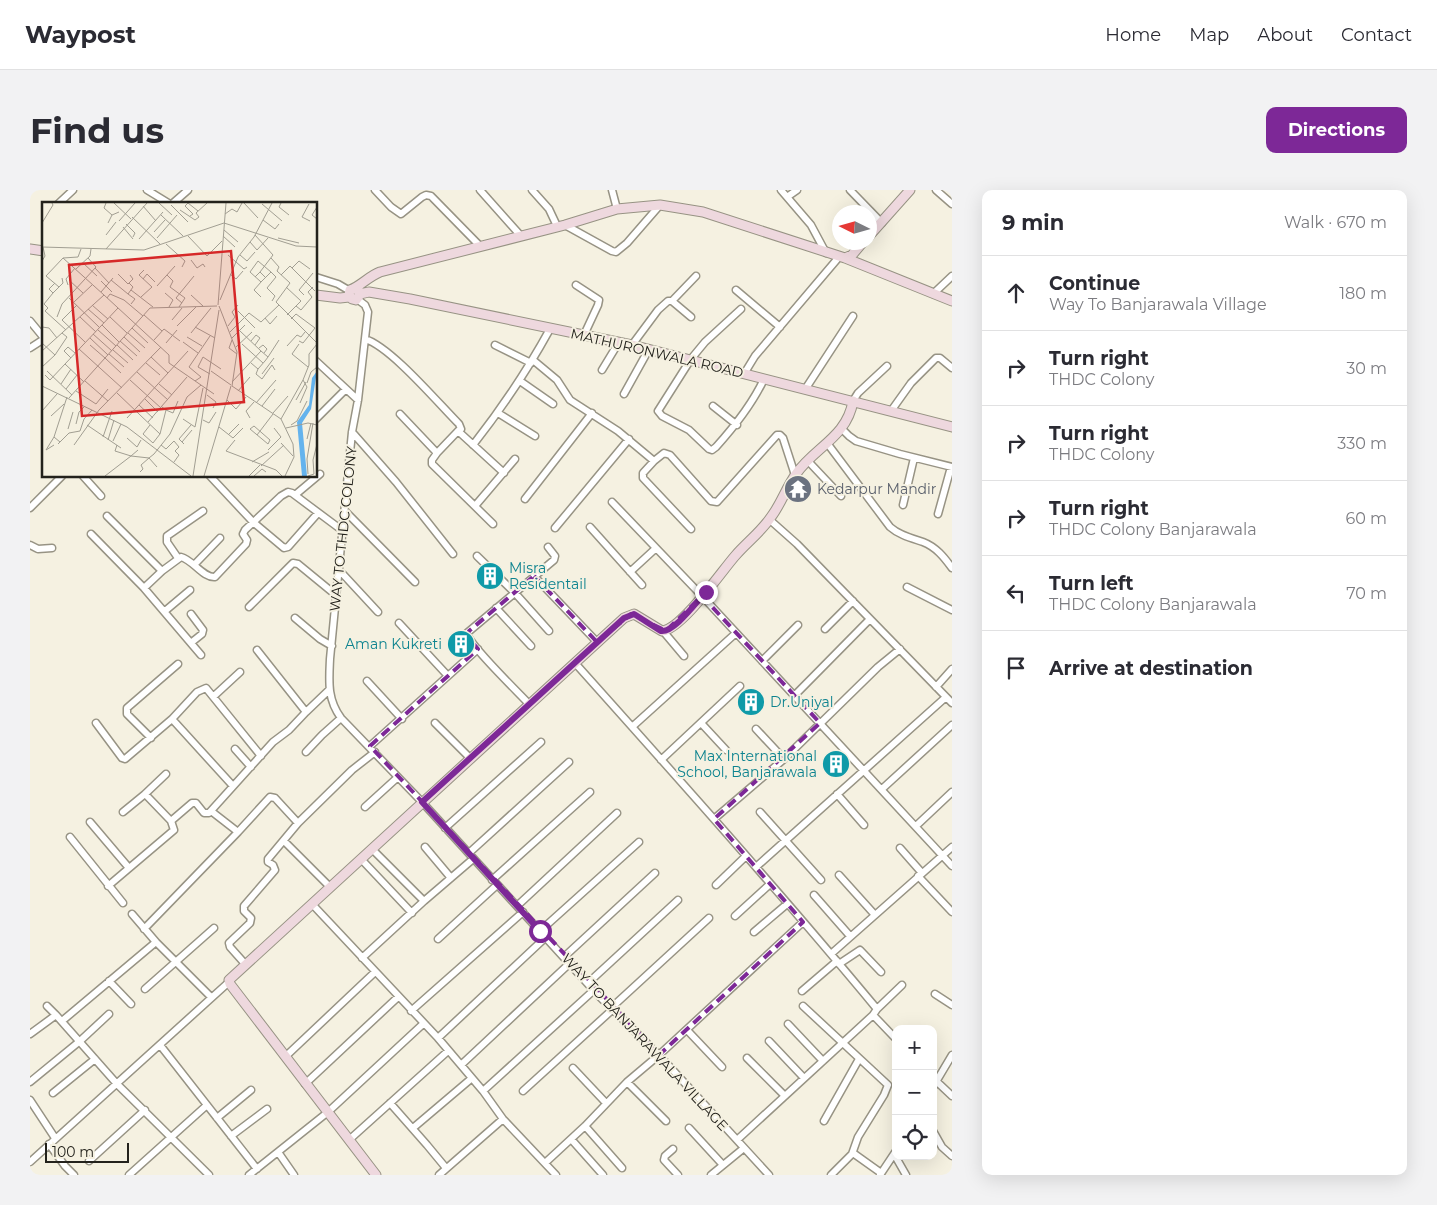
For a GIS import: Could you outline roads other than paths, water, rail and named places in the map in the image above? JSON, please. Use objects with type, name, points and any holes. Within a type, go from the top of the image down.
[{"type":"street","points":[[60,202],[72,190]]},
{"type":"street","points":[[146,190],[167,202]]},
{"type":"street","points":[[173,202],[188,190]]},
{"type":"street","points":[[375,190],[391,207],[402,214],[422,197],[426,195],[431,196],[480,246]]},
{"type":"street","points":[[480,190],[522,236]]},
{"type":"street","points":[[532,190],[561,226],[616,252],[627,243],[660,205]]},
{"type":"street","points":[[612,190],[617,209]]},
{"type":"street","points":[[781,190],[811,225],[826,253]]},
{"type":"street","points":[[787,197],[797,190]]},
{"type":"street","points":[[850,190],[882,223]]},
{"type":"street","points":[[877,228],[910,190]]},
{"type":"street","points":[[936,190],[952,204]]},
{"type":"street","points":[[318,278],[338,284],[354,294],[370,276],[380,272],[561,226],[617,209],[660,205],[702,212],[842,257],[952,301]]},
{"type":"street","points":[[744,374],[755,356],[842,257],[852,255],[856,250]]},
{"type":"street","points":[[632,345],[658,310],[666,302],[672,301],[696,276]]},
{"type":"street","points":[[932,294],[952,276]]},
{"type":"street","points":[[576,285],[599,300],[584,335]]},
{"type":"street","points":[[736,290],[780,327]]},
{"type":"street","name":"MATHURONWALA ROAD","points":[[318,295],[340,298],[369,292],[619,342],[806,388],[952,427]]},
{"type":"street","name":"WAY TO THDC COLONY","points":[[354,294],[365,305],[368,312],[358,400],[352,432],[329,690],[334,707],[341,718],[398,777]]},
{"type":"street","points":[[672,301],[691,317]]},
{"type":"street","points":[[741,309],[705,342],[690,359],[658,409],[658,412],[689,430],[710,449],[716,447],[736,425],[756,397],[764,379]]},
{"type":"street","points":[[806,388],[853,316]]},
{"type":"street","points":[[30,321],[42,336]]},
{"type":"street","points":[[473,445],[520,381],[550,329]]},
{"type":"street","points":[[30,348],[42,339]]},
{"type":"street","points":[[365,340],[375,343],[399,363],[459,424],[461,428],[437,453],[432,460],[432,464],[493,524]]},
{"type":"street","points":[[602,370],[619,342]]},
{"type":"street","points":[[495,345],[532,362],[557,380],[570,400],[592,413],[654,461]]},
{"type":"street","points":[[624,394],[649,349]]},
{"type":"street","points":[[891,411],[911,383],[936,358],[940,358],[952,368]]},
{"type":"street","points":[[318,363],[358,400]]},
{"type":"street","points":[[663,631],[676,625],[735,556],[770,520],[795,475],[842,428],[849,418],[858,393],[887,366]]},
{"type":"street","points":[[520,381],[553,404]]},
{"type":"street","points":[[318,415],[346,389]]},
{"type":"street","points":[[713,406],[736,425]]},
{"type":"street","points":[[498,413],[535,436]]},
{"type":"street","points":[[525,499],[592,413]]},
{"type":"street","points":[[400,414],[437,453]]},
{"type":"street","points":[[842,428],[848,436],[856,441],[952,467],[938,514]]},
{"type":"street","points":[[458,431],[504,473]]},
{"type":"street","points":[[352,432],[396,482],[453,554]]},
{"type":"street","points":[[691,529],[643,478],[643,473],[654,461],[664,454],[668,454],[707,499],[716,502],[778,434],[783,438],[795,475]]},
{"type":"street","points":[[555,528],[629,440]]},
{"type":"street","points":[[827,443],[890,527],[899,533],[932,547],[940,553],[952,568]]},
{"type":"street","points":[[902,505],[914,458]]},
{"type":"street","points":[[475,506],[515,459]]},
{"type":"street","points":[[808,461],[841,496]]},
{"type":"street","points":[[30,508],[60,478]]},
{"type":"street","points":[[85,478],[101,496]]},
{"type":"street","points":[[212,478],[253,522],[285,548],[318,513]]},
{"type":"street","points":[[295,495],[315,478]]},
{"type":"street","points":[[144,588],[178,558],[183,558],[194,564],[210,577],[215,577],[246,544],[247,540],[243,533],[285,493],[290,492],[295,495],[343,531]]},
{"type":"street","points":[[612,502],[795,695],[952,866]]},
{"type":"street","points":[[178,558],[167,542],[167,536],[203,510]]},
{"type":"street","points":[[345,511],[415,582]]},
{"type":"street","points":[[107,516],[162,571]]},
{"type":"street","points":[[770,520],[797,544],[952,703]]},
{"type":"street","points":[[590,528],[642,585]]},
{"type":"street","points":[[91,534],[144,588],[192,642],[201,655]]},
{"type":"street","points":[[194,564],[220,538]]},
{"type":"street","points":[[30,545],[38,549],[52,548]]},
{"type":"street","points":[[529,704],[478,649],[468,637],[468,633],[555,558],[548,547]]},
{"type":"street","points":[[630,572],[655,549]]},
{"type":"street","points":[[477,556],[549,631]]},
{"type":"street","points":[[249,607],[293,563],[298,564],[337,596]]},
{"type":"street","points":[[340,571],[378,612]]},
{"type":"street","points":[[534,576],[597,642]]},
{"type":"street","points":[[907,588],[952,610]]},
{"type":"street","points":[[165,612],[190,590]]},
{"type":"street","points":[[825,629],[852,601]]},
{"type":"street","points":[[496,608],[531,646]]},
{"type":"street","points":[[191,614],[203,630],[202,634],[192,642]]},
{"type":"street","points":[[30,1162],[229,982],[246,964],[624,618],[634,614],[648,621],[657,629],[663,631],[684,656]]},
{"type":"street","points":[[295,618],[320,639],[332,646]]},
{"type":"street","points":[[795,695],[870,619]]},
{"type":"street","points":[[399,623],[448,676]]},
{"type":"street","points":[[762,661],[798,625]]},
{"type":"street","points":[[632,727],[736,633]]},
{"type":"street","points":[[246,964],[230,947],[229,943],[250,923],[251,919],[244,911],[244,906],[274,870],[273,864],[268,862],[268,859],[298,823],[402,719],[478,649]]},
{"type":"street","points":[[257,650],[306,712]]},
{"type":"street","points":[[714,819],[784,759],[878,667],[900,650]]},
{"type":"street","points":[[575,663],[831,954],[892,1034]]},
{"type":"street","points":[[151,738],[127,714],[127,708],[178,664]]},
{"type":"street","points":[[936,687],[952,669]]},
{"type":"street","points":[[214,696],[240,672]]},
{"type":"street","points":[[367,681],[402,719]]},
{"type":"street","points":[[661,760],[740,686]]},
{"type":"street","points":[[96,723],[123,759],[128,758],[172,719],[201,689],[206,688],[261,756]]},
{"type":"street","points":[[171,822],[192,803],[196,803],[206,814],[211,812],[276,740],[293,727],[329,690]]},
{"type":"street","points":[[756,867],[946,697]]},
{"type":"street","points":[[306,752],[341,718]]},
{"type":"street","points":[[172,719],[233,786]]},
{"type":"street","points":[[435,723],[471,759]]},
{"type":"street","points":[[701,723],[726,750]]},
{"type":"street","points":[[882,789],[952,725]]},
{"type":"street","points":[[756,730],[784,759]]},
{"type":"street","points":[[445,828],[541,742]]},
{"type":"street","points":[[235,749],[251,767]]},
{"type":"street","points":[[362,958],[451,878],[471,856],[569,762]]},
{"type":"street","points":[[123,812],[166,774]]},
{"type":"street","points":[[365,807],[398,777]]},
{"type":"street","name":"WAY TO BANJARAWALA VILLAGE","points":[[398,777],[611,1009],[659,1055],[770,1175]]},
{"type":"street","points":[[492,880],[590,792]]},
{"type":"street","points":[[916,826],[952,792]]},
{"type":"street","points":[[108,886],[172,832],[174,828],[171,822],[145,794]]},
{"type":"street","points":[[837,794],[864,825]]},
{"type":"street","points":[[144,928],[270,797],[275,798],[298,823]]},
{"type":"street","points":[[211,812],[238,832]]},
{"type":"street","points":[[760,812],[821,880]]},
{"type":"street","points":[[517,906],[617,813]]},
{"type":"street","points":[[90,822],[129,868]]},
{"type":"street","points":[[70,837],[123,903]]},
{"type":"street","points":[[284,841],[330,887]]},
{"type":"street","points":[[540,931],[639,842]]},
{"type":"street","points":[[425,847],[451,878]]},
{"type":"street","points":[[831,954],[952,847]]},
{"type":"street","points":[[900,848],[952,912]]},
{"type":"street","points":[[372,849],[424,901]]},
{"type":"street","points":[[716,885],[746,856]]},
{"type":"street","points":[[361,859],[412,913]]},
{"type":"street","points":[[564,956],[655,873]]},
{"type":"street","points":[[839,875],[875,915]]},
{"type":"street","points":[[736,916],[770,884]]},
{"type":"street","points":[[438,939],[498,885]]},
{"type":"street","points":[[814,895],[850,936]]},
{"type":"street","points":[[588,983],[678,900]]},
{"type":"street","points":[[312,904],[438,1038],[484,1091],[502,1119],[556,1175]]},
{"type":"street","points":[[754,932],[787,904]]},
{"type":"street","points":[[411,1011],[523,912]]},
{"type":"street","points":[[132,914],[156,942],[211,997]]},
{"type":"street","points":[[523,1091],[709,918]]},
{"type":"street","points":[[545,1163],[628,1082],[803,922]]},
{"type":"street","points":[[145,989],[214,928]]},
{"type":"street","points":[[438,1038],[546,937]]},
{"type":"street","points":[[62,1021],[156,942]]},
{"type":"street","points":[[802,991],[838,963],[860,950],[881,972]]},
{"type":"street","points":[[461,1065],[570,963]]},
{"type":"street","points":[[285,1057],[375,972]]},
{"type":"street","points":[[109,981],[131,1004]]},
{"type":"street","points":[[229,982],[376,1175]]},
{"type":"street","points":[[738,1140],[843,1043],[902,985]]},
{"type":"street","points":[[484,1091],[594,990]]},
{"type":"street","points":[[935,994],[952,1004]]},
{"type":"street","points":[[305,1084],[398,997]]},
{"type":"street","points":[[47,1006],[117,1084],[209,1175]]},
{"type":"street","points":[[803,1006],[886,1082],[888,1087],[858,1137],[853,1153],[831,1175]]},
{"type":"street","points":[[30,1082],[80,1041],[108,1014]]},
{"type":"street","points":[[30,1034],[56,1015]]},
{"type":"street","points":[[250,1175],[328,1112],[424,1024]]},
{"type":"street","points":[[788,1024],[823,1061]]},
{"type":"street","points":[[687,1030],[722,1068]]},
{"type":"street","points":[[769,1040],[804,1078]]},
{"type":"street","points":[[160,1045],[257,1169]]},
{"type":"street","points":[[349,1140],[448,1051]]},
{"type":"street","points":[[937,1079],[952,1055]]},
{"type":"street","points":[[746,1058],[785,1096]]},
{"type":"street","points":[[824,1121],[859,1059]]},
{"type":"street","points":[[52,1093],[95,1060]]},
{"type":"street","points":[[573,1068],[606,1103]]},
{"type":"street","points":[[413,1128],[472,1078]]},
{"type":"street","points":[[628,1082],[666,1121]]},
{"type":"street","points":[[937,1084],[952,1096]]},
{"type":"street","points":[[216,1118],[251,1090]]},
{"type":"street","points":[[30,1100],[55,1138]]},
{"type":"street","points":[[390,1103],[446,1168]]},
{"type":"street","points":[[129,1175],[207,1105]]},
{"type":"street","points":[[231,1136],[267,1109]]},
{"type":"street","points":[[89,1161],[145,1110]]},
{"type":"street","points":[[439,1175],[502,1119]]},
{"type":"street","points":[[585,1126],[622,1168]]},
{"type":"street","points":[[689,1128],[723,1165]]},
{"type":"street","points":[[937,1138],[942,1147],[952,1156]]},
{"type":"street","points":[[571,1139],[603,1175]]},
{"type":"street","points":[[49,1144],[74,1175]]},
{"type":"street","points":[[711,1175],[744,1148]]},
{"type":"street","points":[[673,1150],[664,1156],[664,1160],[678,1175]]},
{"type":"street","points":[[278,1152],[294,1175]]},
{"type":"street","points":[[853,1153],[880,1174],[892,1156]]},
{"type":"street","points":[[899,1160],[906,1175]]},
{"type":"place","name":"Kedarpur Mandir","points":[[798,489]]},
{"type":"place","name":"Misra Residentail","points":[[490,576]]},
{"type":"place","name":"Aman Kukreti","points":[[461,644]]},
{"type":"place","name":"Dr.Uniyal","points":[[751,702]]},
{"type":"place","name":"Max International School, Banjarawala","points":[[836,764]]}]
